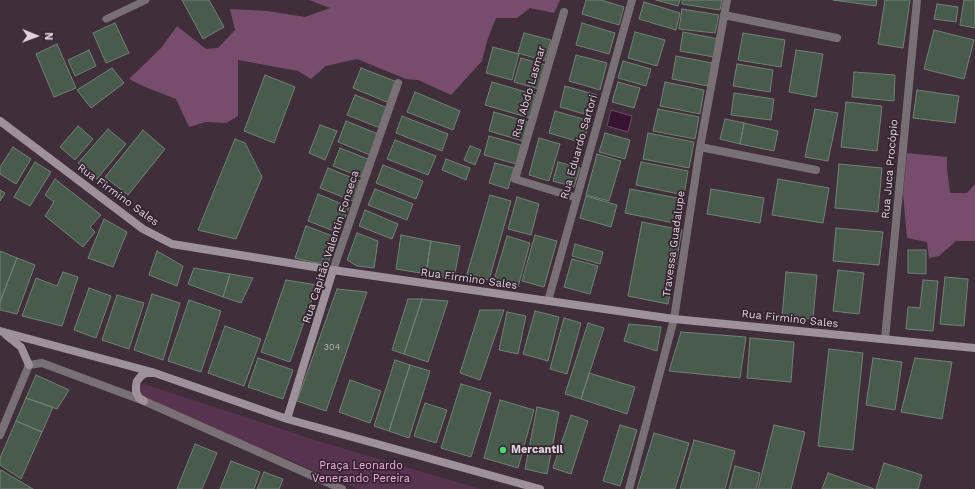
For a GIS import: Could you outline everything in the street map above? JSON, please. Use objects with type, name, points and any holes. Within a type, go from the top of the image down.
[{"type":"main road","name":"Rua Firmino Sales","points":[[0,121],[143,229],[172,244],[333,270],[674,319],[975,348]]},
{"type":"main road","name":"Rua Capitão Valentin Fonseca","points":[[287,419],[333,270]]},
{"type":"main road","points":[[1,331],[152,372],[287,419],[540,489]]},
{"type":"main road","points":[[1,331],[21,347],[29,365]]},
{"type":"main road","points":[[144,401],[139,398],[136,392],[137,381],[146,373],[152,372]]},
{"type":"street","name":"Rua Eduardo Sartori","points":[[548,301],[632,0]]},
{"type":"street","name":"Travessa Guadalupe","points":[[629,489],[674,319],[700,147],[726,0]]},
{"type":"street","name":"Rua Juca Procópio","points":[[885,339],[917,0]]},
{"type":"street","name":"Rua Abdo Lasmar","points":[[564,12],[515,179],[577,198]]},
{"type":"street","points":[[724,15],[837,38]]},
{"type":"street","name":"Rua Capitão Valentin Fonseca","points":[[333,270],[398,83]]},
{"type":"street","points":[[700,147],[816,170]]},
{"type":"street","points":[[0,435],[29,365],[42,363],[144,401],[342,489]]},
{"type":"lane","points":[[106,19],[146,0]]},
{"type":"green space","name":"Praça Leonardo Venerando Pereira","points":[[144,384],[318,441],[480,489],[358,489],[141,398],[137,388]]},
{"type":"shaded area","points":[[309,0],[560,0],[554,13],[530,8],[517,18],[496,18],[487,41],[482,61],[451,95],[418,80],[406,79],[357,59],[326,66],[311,79],[298,71],[238,60],[238,116],[226,123],[206,122],[189,127],[176,99],[129,79],[161,48],[177,26],[206,49],[218,48],[235,30],[230,9],[268,11],[305,17],[330,8]]},
{"type":"shaded area","points":[[611,110],[632,116],[628,132],[607,126]]},
{"type":"shaded area","points":[[907,153],[947,157],[950,193],[967,193],[975,184],[975,241],[956,241],[939,256],[929,258],[927,242],[907,238],[903,194]]},
{"type":"building","points":[[182,0],[209,0],[224,27],[203,39]]},
{"type":"building","points":[[586,0],[601,0],[624,7],[619,25],[582,14]]},
{"type":"building","points":[[656,0],[680,0],[678,6]]},
{"type":"building","points":[[682,0],[722,0],[720,10],[682,4]]},
{"type":"building","points":[[833,0],[877,0],[876,6]]},
{"type":"building","points":[[885,0],[910,0],[903,48],[878,44]]},
{"type":"building","points":[[964,0],[975,0],[975,28],[960,25]]},
{"type":"building","points":[[644,2],[680,13],[676,30],[639,19]]},
{"type":"building","points":[[937,4],[958,7],[956,22],[934,19]]},
{"type":"building","points":[[682,9],[719,15],[715,33],[679,29]]},
{"type":"building","points":[[115,23],[129,53],[106,63],[93,33]]},
{"type":"building","points":[[582,23],[615,33],[609,54],[576,45]]},
{"type":"building","points":[[934,30],[974,40],[964,79],[924,69]]},
{"type":"building","points":[[635,32],[665,40],[657,66],[628,58]]},
{"type":"building","points":[[683,32],[718,39],[714,57],[680,51]]},
{"type":"building","points":[[524,33],[551,40],[545,61],[518,53]]},
{"type":"building","points":[[743,33],[785,40],[781,67],[738,60]]},
{"type":"building","points":[[57,44],[76,88],[54,97],[36,54]]},
{"type":"building","points":[[493,47],[519,54],[512,80],[486,73]]},
{"type":"building","points":[[89,50],[96,66],[75,76],[68,60]]},
{"type":"building","points":[[796,50],[823,54],[816,97],[789,92]]},
{"type":"building","points":[[576,55],[607,63],[600,90],[569,81]]},
{"type":"building","points":[[676,56],[712,63],[708,86],[672,79]]},
{"type":"building","points":[[521,58],[546,65],[539,89],[514,82]]},
{"type":"building","points":[[623,61],[651,69],[646,86],[618,78]]},
{"type":"building","points":[[737,64],[773,70],[770,92],[733,86]]},
{"type":"building","points":[[112,68],[124,83],[91,108],[77,90]]},
{"type":"building","points":[[361,68],[397,82],[389,103],[353,88]]},
{"type":"building","points":[[854,72],[895,75],[894,101],[852,97]]},
{"type":"building","points":[[265,75],[295,87],[274,143],[244,131]]},
{"type":"building","points":[[492,82],[536,95],[530,118],[485,105]]},
{"type":"building","points":[[618,82],[640,88],[634,108],[612,102]]},
{"type":"building","points":[[665,82],[704,90],[700,114],[660,106]]},
{"type":"building","points":[[565,86],[597,95],[591,116],[560,107]]},
{"type":"building","points":[[917,90],[959,96],[955,123],[913,118]]},
{"type":"building","points":[[415,92],[460,111],[453,130],[407,112]]},
{"type":"building","points":[[734,93],[774,99],[771,120],[731,115]]},
{"type":"building","points":[[355,95],[388,108],[380,128],[347,115]]},
{"type":"building","points":[[846,102],[882,106],[877,151],[841,147]]},
{"type":"building","points":[[658,109],[699,117],[695,139],[653,131]]},
{"type":"building","points":[[815,109],[838,113],[828,161],[805,157]]},
{"type":"building","points":[[555,111],[590,121],[583,143],[549,133]]},
{"type":"building","points":[[494,112],[528,122],[523,141],[489,131]]},
{"type":"building","points":[[402,116],[448,134],[442,151],[396,133]]},
{"type":"building","points":[[725,119],[744,123],[740,144],[720,139]]},
{"type":"building","points":[[346,121],[378,134],[370,155],[338,142]]},
{"type":"building","points":[[744,123],[778,131],[774,151],[740,144]]},
{"type":"building","points":[[320,125],[337,131],[325,160],[309,153]]},
{"type":"building","points":[[78,126],[93,139],[75,160],[60,147]]},
{"type":"building","points":[[108,129],[126,144],[97,179],[78,163]]},
{"type":"building","points":[[143,130],[165,149],[128,195],[105,177]]},
{"type":"building","points":[[605,133],[630,140],[625,159],[599,152]]},
{"type":"building","points":[[648,133],[694,142],[689,168],[643,159]]},
{"type":"building","points":[[489,136],[521,145],[516,164],[484,155]]},
{"type":"building","points":[[539,138],[560,144],[549,181],[529,175]]},
{"type":"building","points":[[235,139],[245,143],[262,177],[236,239],[198,230]]},
{"type":"building","points":[[395,140],[436,156],[428,175],[387,159]]},
{"type":"building","points":[[470,146],[481,150],[475,165],[464,160]]},
{"type":"building","points":[[13,147],[31,159],[16,184],[0,174],[0,167]]},
{"type":"building","points":[[340,148],[368,159],[361,177],[333,166]]},
{"type":"building","points":[[597,154],[621,161],[609,201],[586,195]]},
{"type":"building","points":[[446,159],[470,168],[466,180],[442,170]]},
{"type":"building","points":[[35,162],[51,172],[30,206],[14,197]]},
{"type":"building","points":[[558,162],[580,168],[574,187],[553,181]]},
{"type":"building","points":[[641,162],[688,171],[684,195],[636,185]]},
{"type":"building","points":[[495,163],[514,168],[508,189],[489,183]]},
{"type":"building","points":[[839,164],[882,168],[878,212],[835,208]]},
{"type":"building","points":[[383,165],[423,181],[416,199],[376,183]]},
{"type":"building","points":[[328,168],[360,181],[353,201],[320,188]]},
{"type":"building","points":[[55,179],[101,215],[90,227],[95,232],[83,247],[45,216],[54,202],[45,195]]},
{"type":"building","points":[[778,179],[829,188],[823,223],[772,215]]},
{"type":"building","points":[[375,189],[413,204],[407,220],[368,205]]},
{"type":"building","points":[[630,189],[683,199],[679,224],[625,213]]},
{"type":"building","points":[[711,189],[764,198],[760,223],[707,214]]},
{"type":"building","points":[[0,190],[5,193],[0,201]]},
{"type":"building","points":[[318,194],[349,207],[339,233],[308,221]]},
{"type":"building","points":[[490,195],[511,201],[489,280],[467,274]]},
{"type":"building","points":[[586,196],[617,205],[611,227],[580,218]]},
{"type":"building","points":[[517,197],[539,204],[531,235],[508,229]]},
{"type":"building","points":[[365,210],[398,224],[392,239],[359,226]]},
{"type":"building","points":[[104,219],[127,232],[113,267],[88,258]]},
{"type":"building","points":[[642,222],[682,230],[668,304],[628,296]]},
{"type":"building","points":[[306,226],[338,238],[328,263],[317,263],[295,258]]},
{"type":"building","points":[[836,228],[883,232],[879,265],[833,261]]},
{"type":"building","points":[[357,233],[378,241],[374,268],[357,266],[347,260]]},
{"type":"building","points":[[401,235],[431,241],[426,274],[396,269]]},
{"type":"building","points":[[535,235],[557,241],[544,287],[522,281]]},
{"type":"building","points":[[507,236],[530,243],[518,287],[494,280]]},
{"type":"building","points":[[431,241],[460,246],[454,279],[426,274]]},
{"type":"building","points":[[575,244],[603,252],[600,264],[572,256]]},
{"type":"building","points":[[908,250],[926,250],[926,274],[908,273]]},
{"type":"building","points":[[0,251],[17,258],[0,302]]},
{"type":"building","points":[[157,251],[183,266],[177,286],[149,275]]},
{"type":"building","points":[[17,258],[35,265],[17,314],[0,310],[0,302]]},
{"type":"building","points":[[572,259],[598,266],[590,294],[564,287]]},
{"type":"building","points":[[194,268],[230,274],[223,297],[188,284]]},
{"type":"building","points":[[838,270],[864,273],[859,314],[833,311]]},
{"type":"building","points":[[63,272],[78,277],[62,326],[22,316],[36,278],[57,286]]},
{"type":"building","points":[[786,272],[817,275],[813,319],[782,317]]},
{"type":"building","points":[[230,274],[253,278],[241,303],[223,297]]},
{"type":"building","points":[[945,277],[968,279],[964,326],[940,324]]},
{"type":"building","points":[[286,280],[317,285],[290,362],[261,352]]},
{"type":"building","points":[[923,280],[938,281],[933,331],[906,329],[908,307],[920,308]]},
{"type":"building","points":[[89,288],[111,296],[96,338],[74,330]]},
{"type":"building","points":[[337,289],[367,292],[326,411],[297,401]]},
{"type":"building","points":[[152,294],[180,303],[163,360],[134,350]]},
{"type":"building","points":[[117,295],[144,303],[129,349],[102,340]]},
{"type":"building","points":[[408,299],[422,299],[404,354],[392,350]]},
{"type":"building","points":[[422,299],[448,301],[428,362],[404,354]]},
{"type":"building","points":[[189,300],[221,311],[201,372],[168,361]]},
{"type":"building","points":[[480,310],[504,310],[480,380],[460,373]]},
{"type":"building","points":[[535,311],[559,317],[548,361],[523,354]]},
{"type":"building","points":[[507,312],[526,316],[518,354],[499,350]]},
{"type":"building","points":[[564,318],[581,323],[567,374],[550,369]]},
{"type":"building","points":[[588,323],[604,328],[581,399],[565,394]]},
{"type":"building","points":[[629,324],[661,327],[657,351],[624,341]]},
{"type":"building","points":[[225,326],[261,339],[244,386],[208,373]]},
{"type":"building","points":[[681,332],[746,337],[740,378],[669,371]]},
{"type":"building","points":[[750,338],[794,342],[791,382],[747,378]]},
{"type":"building","points":[[829,349],[863,353],[853,450],[818,446]]},
{"type":"building","points":[[258,358],[293,370],[283,399],[248,387]]},
{"type":"building","points":[[873,358],[902,362],[895,410],[866,405]]},
{"type":"building","points":[[915,358],[952,362],[942,419],[901,412]]},
{"type":"building","points":[[395,360],[410,365],[389,431],[374,426]]},
{"type":"building","points":[[410,365],[430,371],[409,438],[389,431]]},
{"type":"building","points":[[589,373],[635,387],[627,414],[581,399]]},
{"type":"building","points":[[36,375],[69,390],[57,409],[26,398]]},
{"type":"building","points":[[350,380],[381,391],[370,423],[339,412]]},
{"type":"building","points":[[461,384],[491,393],[471,457],[441,448]]},
{"type":"building","points":[[26,398],[53,407],[42,432],[16,421]]},
{"type":"building","points":[[500,400],[534,410],[518,468],[484,458]]},
{"type":"building","points":[[425,403],[447,410],[436,443],[414,436]]},
{"type":"building","points":[[537,407],[559,412],[547,474],[525,469]]},
{"type":"building","points":[[571,415],[588,421],[571,474],[553,468]]},
{"type":"building","points":[[16,421],[42,432],[21,479],[0,465],[0,458]]},
{"type":"building","points":[[620,425],[637,430],[620,486],[603,481]]},
{"type":"building","points":[[774,425],[805,432],[791,489],[758,489]]},
{"type":"building","points":[[654,433],[689,443],[675,489],[637,489]]},
{"type":"building","points":[[694,440],[735,451],[725,489],[680,489]]},
{"type":"building","points":[[195,444],[217,453],[202,489],[177,489]]},
{"type":"building","points":[[231,461],[260,472],[254,489],[220,489]]},
{"type":"building","points":[[884,463],[922,475],[918,489],[876,489]]},
{"type":"building","points":[[735,466],[760,473],[756,489],[729,489]]},
{"type":"building","points":[[1,470],[33,489],[0,489]]},
{"type":"building","points":[[264,472],[283,479],[279,489],[257,489]]},
{"type":"building","points":[[828,473],[874,489],[822,489]]},
{"type":"place","name":"Mercantil","points":[[503,450]]}]
